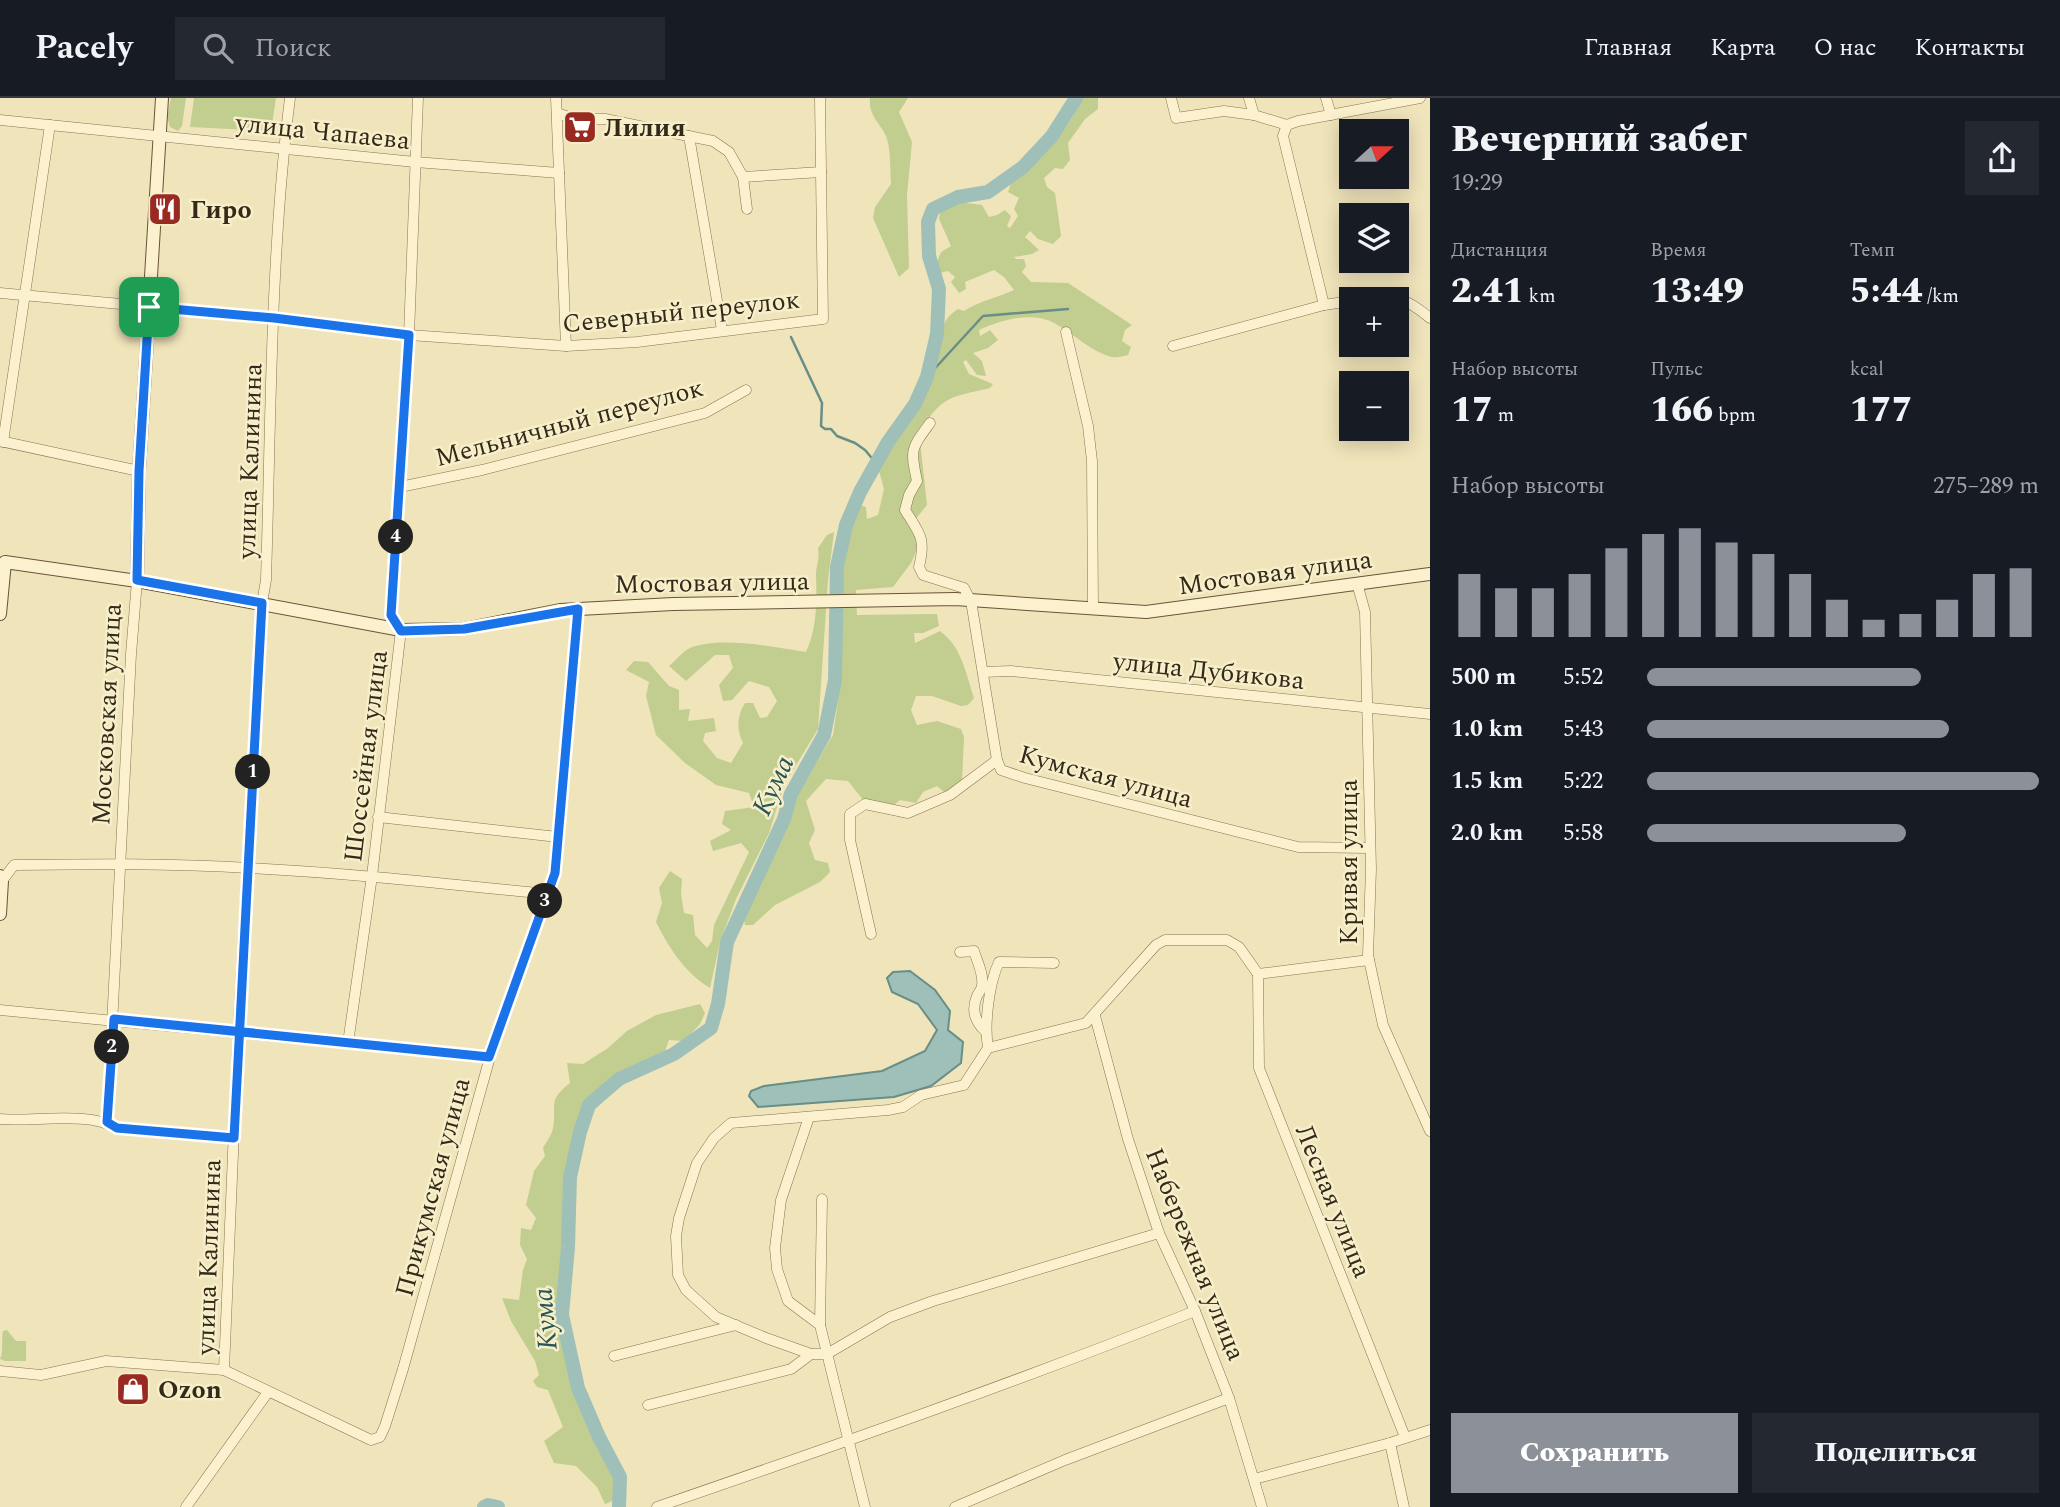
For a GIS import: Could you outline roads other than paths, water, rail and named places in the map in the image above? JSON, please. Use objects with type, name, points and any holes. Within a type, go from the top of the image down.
[{"type":"main road","name":"Московская улица","points":[[137,580],[139,471],[162,98]]},
{"type":"main road","name":"Мостовая улица","points":[[2,561],[137,580],[401,631],[464,629],[578,609],[673,604],[955,599],[1157,611],[1430,574]]},
{"type":"main road","points":[[0,614],[2,561]]},
{"type":"main road","points":[[0,914],[1,878]]},
{"type":"street","name":"улица Калинина","points":[[224,1370],[238,1033],[262,603],[266,580],[274,318],[284,148],[290,98]]},
{"type":"street","name":"Шоссейная улица","points":[[348,1043],[372,876],[401,631],[391,615],[409,335],[418,98]]},
{"type":"street","points":[[556,98],[566,346]]},
{"type":"street","points":[[743,177],[821,172],[820,98]]},
{"type":"street","points":[[1171,98],[1176,118],[1224,111],[1287,125],[1420,98]]},
{"type":"street","points":[[1249,98],[1254,116]]},
{"type":"street","points":[[1326,98],[1331,115]]},
{"type":"street","points":[[557,113],[574,119],[605,119],[713,141],[729,152],[743,177],[747,209]]},
{"type":"street","name":"улица Чапаева","points":[[0,120],[415,162],[559,173]]},
{"type":"street","points":[[50,125],[2,442],[139,471]]},
{"type":"street","points":[[1287,125],[1283,136],[1324,305]]},
{"type":"street","points":[[689,136],[722,330]]},
{"type":"street","name":"Северный переулок","points":[[0,293],[274,318],[409,335],[566,346],[637,342],[823,319],[821,172]]},
{"type":"street","points":[[1409,301],[1430,318]]},
{"type":"street","points":[[1173,345],[1339,303]]},
{"type":"street","points":[[1066,332],[1088,426],[1092,461],[1093,609]]},
{"type":"street","name":"Мельничный переулок","points":[[400,487],[482,470],[705,413],[747,390]]},
{"type":"street","points":[[930,423],[913,447],[912,458],[917,481],[905,510],[922,534],[923,549],[919,567],[923,575],[964,588],[971,601],[997,760]]},
{"type":"street","name":"Московская улица","points":[[107,1122],[137,580]]},
{"type":"street","name":"Кривая улица","points":[[1357,583],[1365,612],[1370,960],[1383,1025],[1430,1132]]},
{"type":"street","name":"Прикумская улица","points":[[268,1392],[371,1440],[380,1437],[385,1426],[489,1057],[555,873],[578,609]]},
{"type":"street","name":"улица Дубикова","points":[[983,672],[1011,671],[1430,714]]},
{"type":"street","name":"Кумская улица","points":[[871,934],[850,840],[850,814],[865,804],[908,813],[950,795],[997,760],[1002,770],[1025,778],[1298,847],[1370,848]]},
{"type":"street","points":[[378,817],[558,837]]},
{"type":"street","points":[[1,878],[14,865],[121,863],[372,876],[547,894]]},
{"type":"street","points":[[988,1048],[1086,1023],[1156,945],[1165,940],[1227,940],[1240,947],[1258,974],[1370,960]]},
{"type":"street","points":[[960,952],[974,951],[982,985],[975,1000],[976,1024],[986,1032]]},
{"type":"street","points":[[1054,963],[999,962],[987,1015],[988,1048],[964,1085],[921,1095],[903,1107],[888,1111],[731,1123],[714,1138],[697,1163],[679,1218],[676,1236],[678,1275],[686,1290],[716,1317],[811,1354],[827,1354],[890,1317],[933,1301],[1160,1233]]},
{"type":"street","name":"Лесная улица","points":[[1258,974],[1259,1068],[1405,1437]]},
{"type":"street","points":[[0,1010],[489,1057]]},
{"type":"street","name":"Набережная улица","points":[[1095,1016],[1128,1139],[1160,1233],[1230,1398],[1262,1507]]},
{"type":"street","points":[[0,1119],[41,1117],[107,1122],[117,1128],[234,1138]]},
{"type":"street","points":[[809,1117],[781,1200],[775,1248],[777,1269],[788,1301],[820,1325]]},
{"type":"street","points":[[822,1199],[820,1325],[865,1507]]},
{"type":"street","points":[[657,1507],[849,1441],[1195,1311]]},
{"type":"street","points":[[614,1356],[736,1325]]},
{"type":"street","points":[[648,1405],[791,1369],[811,1354]]},
{"type":"street","points":[[0,1371],[41,1375],[106,1361],[224,1370],[268,1392],[186,1507]]},
{"type":"street","points":[[955,1507],[1065,1460],[1230,1398]]},
{"type":"street","points":[[1254,1479],[1430,1430]]},
{"type":"street","points":[[1391,1443],[1404,1507]]},
{"type":"water","points":[[910,971],[935,990],[950,1011],[948,1030],[963,1042],[961,1063],[931,1086],[894,1097],[758,1107],[749,1096],[751,1091],[764,1086],[882,1071],[925,1051],[937,1030],[918,1004],[892,992],[887,978],[893,972]]},
{"type":"waterway","name":"Кума","points":[[619,1507],[620,1477],[578,1388],[562,1315],[570,1177],[580,1132],[589,1105],[619,1079],[674,1054],[711,1028],[718,1004],[727,942],[784,819],[791,794],[824,735],[835,680],[837,567],[846,525],[860,492],[888,442],[915,404],[927,377],[937,334],[939,289],[929,256],[928,222],[933,209],[958,197],[988,192],[1023,167],[1052,136],[1076,98]]},
{"type":"waterway","points":[[927,377],[983,316],[1068,309]]},
{"type":"waterway","points":[[791,337],[822,403],[821,426],[855,443],[876,463]]},
{"type":"waterway","name":"Кума","points":[[484,1507],[498,1507]]},
{"type":"place","name":"Лилия","points":[[580,127]]},
{"type":"place","name":"Гиро","points":[[165,209]]},
{"type":"place","name":"Ozon","points":[[133,1389]]}]
